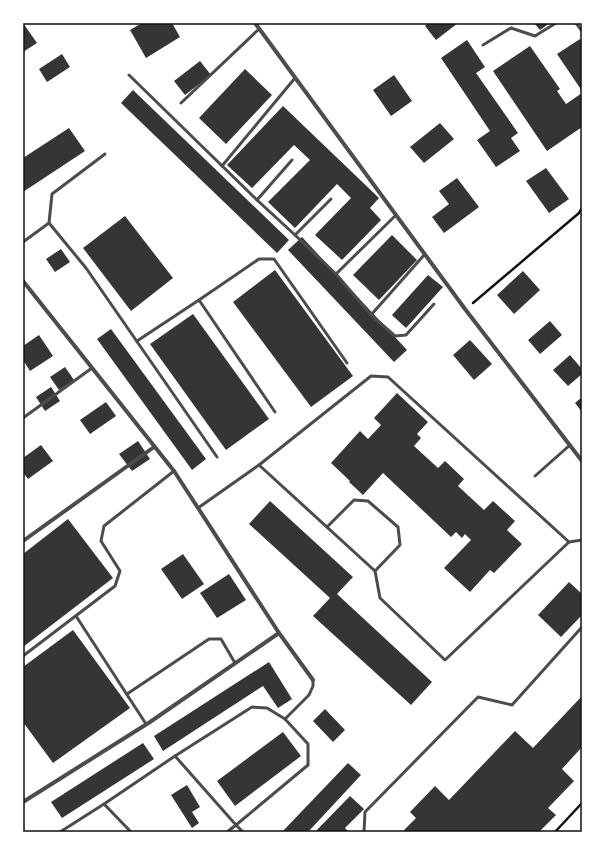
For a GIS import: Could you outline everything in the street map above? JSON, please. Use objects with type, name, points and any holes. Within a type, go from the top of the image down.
[{"type":"street","points":[[255,23],[465,309],[582,461]]},
{"type":"street","points":[[23,282],[174,471],[279,633],[313,680]]},
{"type":"street","points":[[23,540],[154,447]]},
{"type":"street","points":[[23,802],[146,724],[279,633]]},
{"type":"lane","points":[[483,45],[511,28],[535,36],[556,23]]},
{"type":"lane","points":[[576,23],[582,31]]},
{"type":"lane","points":[[181,103],[259,29]]},
{"type":"lane","points":[[129,75],[257,200],[336,274],[371,315],[395,336],[406,335],[434,304]]},
{"type":"lane","points":[[222,166],[295,78]]},
{"type":"lane","points":[[23,242],[48,224],[52,194],[105,154]]},
{"type":"lane","points":[[257,200],[292,160]]},
{"type":"lane","points":[[295,236],[331,199]]},
{"type":"lane","points":[[336,274],[396,215]]},
{"type":"lane","points":[[48,224],[86,268],[217,457]]},
{"type":"lane","points":[[371,315],[425,254]]},
{"type":"lane","points":[[137,341],[259,259],[274,259],[347,363]]},
{"type":"lane","points":[[199,300],[275,412]]},
{"type":"lane","points":[[23,418],[92,368]]},
{"type":"lane","points":[[198,508],[259,464],[371,376],[388,377],[569,542]]},
{"type":"lane","points":[[535,476],[570,445]]},
{"type":"lane","points":[[259,464],[375,571],[380,598],[445,660],[569,542],[582,540]]},
{"type":"lane","points":[[23,656],[115,586],[120,571],[101,541],[104,526],[174,471]]},
{"type":"lane","points":[[327,527],[354,500],[368,501],[398,527],[400,545],[375,571]]},
{"type":"lane","points":[[76,616],[146,724]]},
{"type":"lane","points":[[364,832],[365,812],[478,697],[512,705],[582,627]]},
{"type":"lane","points":[[127,694],[209,640],[221,640],[235,663]]},
{"type":"lane","points":[[285,719],[308,695],[313,686],[313,680]]},
{"type":"lane","points":[[60,832],[252,707],[267,708],[285,719],[308,744],[308,765],[228,832]]},
{"type":"lane","points":[[175,756],[243,832]]},
{"type":"lane","points":[[104,804],[131,832]]},
{"type":"path","points":[[465,309],[579,213],[582,208]]},
{"type":"path","points":[[555,832],[582,803]]},
{"type":"building","points":[[23,23],[37,43],[23,52]]},
{"type":"building","points":[[142,23],[172,23],[180,37],[146,58],[130,30]]},
{"type":"building","points":[[428,23],[458,23],[436,40],[425,26]]},
{"type":"building","points":[[534,23],[550,23],[540,30]]},
{"type":"building","points":[[580,39],[582,42],[582,91],[557,54]]},
{"type":"building","points":[[467,40],[485,67],[476,73],[518,133],[511,138],[520,151],[496,167],[477,140],[490,131],[441,58]]},
{"type":"building","points":[[530,46],[560,89],[557,91],[566,104],[582,93],[582,127],[547,151],[493,71]]},
{"type":"building","points":[[62,54],[70,67],[47,82],[39,69]]},
{"type":"building","points":[[200,61],[211,75],[185,95],[174,81]]},
{"type":"building","points":[[245,69],[272,95],[226,144],[199,118]]},
{"type":"building","points":[[394,75],[412,101],[391,116],[373,90]]},
{"type":"building","points":[[133,90],[289,240],[277,253],[121,103]]},
{"type":"building","points":[[283,106],[379,198],[370,208],[381,220],[342,260],[315,235],[351,198],[337,184],[295,228],[268,202],[310,160],[294,145],[252,188],[227,165]]},
{"type":"building","points":[[440,123],[454,139],[424,163],[410,147]]},
{"type":"building","points":[[69,128],[85,151],[23,192],[23,158]]},
{"type":"building","points":[[546,168],[569,199],[549,213],[526,181]]},
{"type":"building","points":[[457,178],[479,207],[444,233],[432,217],[449,204],[439,191]]},
{"type":"building","points":[[125,216],[173,278],[131,311],[83,248]]},
{"type":"building","points":[[392,235],[417,260],[379,300],[353,275]]},
{"type":"building","points":[[302,237],[407,350],[394,362],[288,250]]},
{"type":"building","points":[[61,249],[70,262],[55,272],[46,259]]},
{"type":"building","points":[[275,270],[353,376],[311,407],[233,302]]},
{"type":"building","points":[[523,271],[540,290],[514,314],[497,295]]},
{"type":"building","points":[[428,275],[443,287],[406,328],[392,315]]},
{"type":"building","points":[[193,314],[269,419],[226,450],[150,344]]},
{"type":"building","points":[[550,321],[562,335],[540,354],[528,340]]},
{"type":"building","points":[[111,329],[206,459],[192,470],[97,339]]},
{"type":"building","points":[[39,335],[53,356],[30,371],[23,360],[23,346]]},
{"type":"building","points":[[470,340],[492,364],[474,380],[453,355]]},
{"type":"building","points":[[570,355],[582,369],[582,374],[568,386],[553,370]]},
{"type":"building","points":[[65,367],[74,380],[59,390],[50,377]]},
{"type":"building","points":[[51,387],[60,401],[45,411],[36,397]]},
{"type":"building","points":[[397,393],[428,422],[417,434],[421,438],[414,446],[438,468],[445,461],[464,479],[458,486],[484,510],[493,501],[515,521],[507,530],[522,544],[494,573],[490,570],[470,592],[444,568],[471,540],[465,534],[462,538],[456,532],[451,537],[383,473],[363,495],[331,463],[360,431],[368,439],[381,425],[374,418]]},
{"type":"building","points":[[582,397],[582,412],[575,403]]},
{"type":"building","points":[[106,402],[116,416],[90,434],[80,420]]},
{"type":"building","points":[[138,441],[150,459],[132,471],[119,454]]},
{"type":"building","points":[[41,445],[53,461],[28,479],[23,472],[23,458]]},
{"type":"building","points":[[270,501],[353,577],[337,594],[432,682],[411,705],[313,616],[330,598],[249,524]]},
{"type":"building","points":[[68,519],[113,578],[23,647],[23,554]]},
{"type":"building","points":[[183,554],[204,584],[182,599],[161,569]]},
{"type":"building","points":[[229,574],[246,600],[217,618],[200,593]]},
{"type":"building","points":[[569,582],[582,594],[582,615],[561,637],[538,615]]},
{"type":"building","points":[[73,630],[130,708],[53,763],[23,722],[23,667]]},
{"type":"building","points":[[269,662],[292,699],[278,708],[263,686],[163,751],[154,736]]},
{"type":"building","points":[[582,696],[582,747],[562,769],[574,781],[548,808],[556,815],[539,832],[406,832],[404,830],[416,818],[410,812],[435,786],[449,800],[515,731],[533,748]]},
{"type":"building","points":[[325,709],[345,730],[333,742],[313,721]]},
{"type":"building","points":[[283,732],[301,756],[235,806],[217,781]]},
{"type":"building","points":[[143,743],[154,759],[62,818],[51,802]]},
{"type":"building","points":[[348,763],[361,775],[308,832],[282,832]]},
{"type":"building","points":[[187,785],[200,807],[192,812],[199,823],[192,828],[171,795]]},
{"type":"building","points":[[350,796],[364,809],[345,828],[349,832],[315,832]]}]
